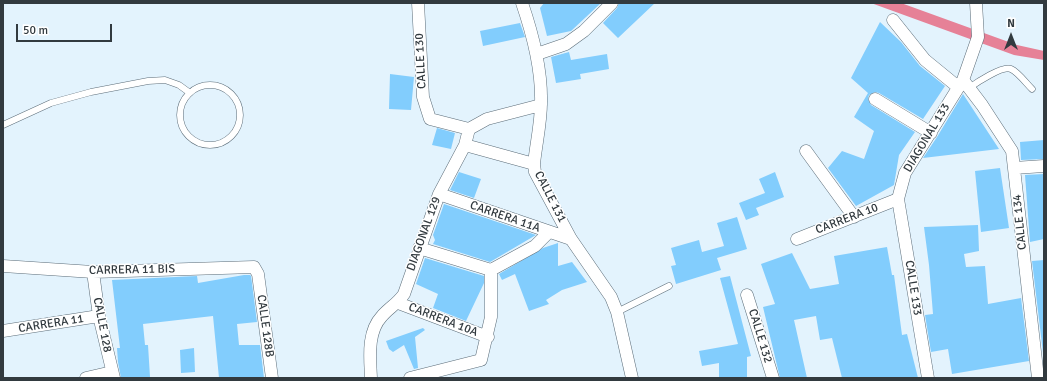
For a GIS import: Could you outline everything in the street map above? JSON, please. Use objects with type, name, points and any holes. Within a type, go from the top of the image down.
[{"type":"street","name":"CALLE 130","points":[[418,3],[423,97],[430,119],[469,129]]},
{"type":"street","points":[[537,54],[566,44],[584,31],[612,3]]},
{"type":"street","name":"DIAGONAL 133","points":[[898,199],[905,173],[963,85],[978,37],[976,3]]},
{"type":"street","name":"CALLE 131","points":[[525,5],[537,54],[541,85],[541,104],[534,164],[535,172],[571,239],[611,297],[617,312],[632,378]]},
{"type":"street","points":[[893,20],[925,60],[963,85]]},
{"type":"street","name":"CALLE 134","points":[[963,85],[1012,151],[1038,378]]},
{"type":"street","points":[[875,98],[931,133]]},
{"type":"street","points":[[469,129],[487,119],[541,104]]},
{"type":"street","name":"DIAGONAL 129","points":[[371,378],[372,334],[376,324],[383,315],[398,303],[404,294],[439,194],[465,145],[469,129]]},
{"type":"street","points":[[465,145],[534,164]]},
{"type":"street","points":[[806,151],[854,216]]},
{"type":"street","points":[[1014,168],[1044,166]]},
{"type":"street","name":"CARRERA 11A","points":[[439,194],[571,239]]},
{"type":"street","name":"CARRERA 10","points":[[797,239],[898,199]]},
{"type":"street","name":"CALLE 133","points":[[898,199],[928,378]]},
{"type":"street","points":[[419,248],[491,270],[535,246],[549,232]]},
{"type":"street","name":"CARRERA 11 BIS","points":[[3,266],[56,268],[93,272],[250,266],[254,267],[258,274]]},
{"type":"street","points":[[410,378],[481,360],[488,337],[491,317],[491,270]]},
{"type":"street","name":"CALLE 128","points":[[93,272],[99,316],[113,375]]},
{"type":"street","name":"CALLE 128B","points":[[258,274],[272,378]]},
{"type":"street","name":"CALLE 132","points":[[748,295],[773,378]]},
{"type":"street","name":"CARRERA 10A","points":[[398,303],[488,337]]},
{"type":"street","name":"CARRERA 11","points":[[3,331],[99,316]]},
{"type":"street","points":[[86,378],[113,375]]},
{"type":"lane","points":[[963,85],[978,82],[1005,68],[1012,69],[1032,89]]},
{"type":"lane","points":[[3,125],[51,103],[91,92],[148,81],[165,80],[179,85],[190,93]]},
{"type":"lane","points":[[212,86],[219,87],[232,95],[237,102],[240,117],[236,132],[224,142],[209,145],[201,144],[188,135],[184,129],[180,114],[185,99],[190,93],[197,89],[212,86]]},
{"type":"lane","points":[[617,312],[669,286]]},
{"type":"shaded area","points":[[871,3],[901,3],[1017,45],[1044,51],[1044,60],[1014,55]]},
{"type":"building","points":[[544,3],[601,3],[571,31],[547,36],[540,8]]},
{"type":"building","points":[[619,3],[655,3],[618,38],[603,23],[617,8]]},
{"type":"building","points":[[880,22],[901,42],[920,66],[945,86],[923,119],[879,93],[875,92],[869,95],[868,99],[871,105],[915,132],[899,155],[894,185],[856,206],[828,168],[842,151],[864,159],[874,131],[854,117],[868,93],[851,78]]},
{"type":"building","points":[[520,23],[525,37],[483,46],[480,31]]},
{"type":"building","points":[[569,52],[571,60],[607,54],[609,69],[580,74],[581,79],[556,83],[551,57]]},
{"type":"building","points":[[390,74],[414,77],[411,110],[389,109]]},
{"type":"building","points":[[963,94],[999,149],[923,158],[937,137]]},
{"type":"building","points":[[437,128],[455,133],[451,149],[432,145]]},
{"type":"building","points":[[1044,140],[1044,159],[1021,160],[1020,142]]},
{"type":"building","points":[[1000,168],[1009,228],[981,232],[975,171]]},
{"type":"building","points":[[459,172],[481,179],[474,198],[450,190]]},
{"type":"building","points":[[775,172],[784,197],[756,208],[759,215],[746,220],[739,203],[765,193],[759,179]]},
{"type":"building","points":[[1044,174],[1044,239],[1030,242],[1025,175]]},
{"type":"building","points":[[444,204],[536,235],[490,262],[433,244],[435,240],[433,235]]},
{"type":"building","points":[[737,217],[747,249],[717,258],[721,270],[676,284],[671,266],[676,265],[671,248],[699,240],[702,252],[724,246],[717,223]]},
{"type":"building","points":[[978,225],[979,251],[964,254],[966,267],[985,266],[988,304],[1021,298],[1029,361],[952,374],[948,349],[931,352],[925,315],[933,314],[924,227]]},
{"type":"building","points":[[558,243],[558,266],[572,262],[587,282],[562,290],[546,300],[549,304],[529,311],[515,274],[502,280],[499,274],[543,248]]},
{"type":"building","points":[[887,247],[892,275],[894,275],[902,335],[907,334],[918,378],[842,378],[832,338],[820,340],[816,316],[794,320],[807,378],[780,378],[763,307],[775,304],[761,264],[792,253],[810,289],[839,284],[834,256]]},
{"type":"building","points":[[425,258],[484,276],[484,283],[466,321],[433,308],[438,294],[416,284]]},
{"type":"building","points":[[1044,260],[1044,361],[1032,261]]},
{"type":"building","points":[[244,275],[251,276],[257,322],[237,324],[239,345],[260,345],[264,378],[219,378],[213,316],[143,324],[145,345],[148,345],[150,377],[121,378],[117,348],[120,348],[112,280],[197,276],[198,283]]},
{"type":"building","points":[[730,276],[751,356],[747,357],[747,378],[719,378],[719,363],[702,366],[699,351],[738,344],[720,278]]},
{"type":"building","points":[[423,328],[425,330],[415,337],[418,368],[414,369],[404,345],[393,352],[389,349],[386,341]]},
{"type":"building","points":[[194,348],[195,372],[181,373],[180,350]]}]
